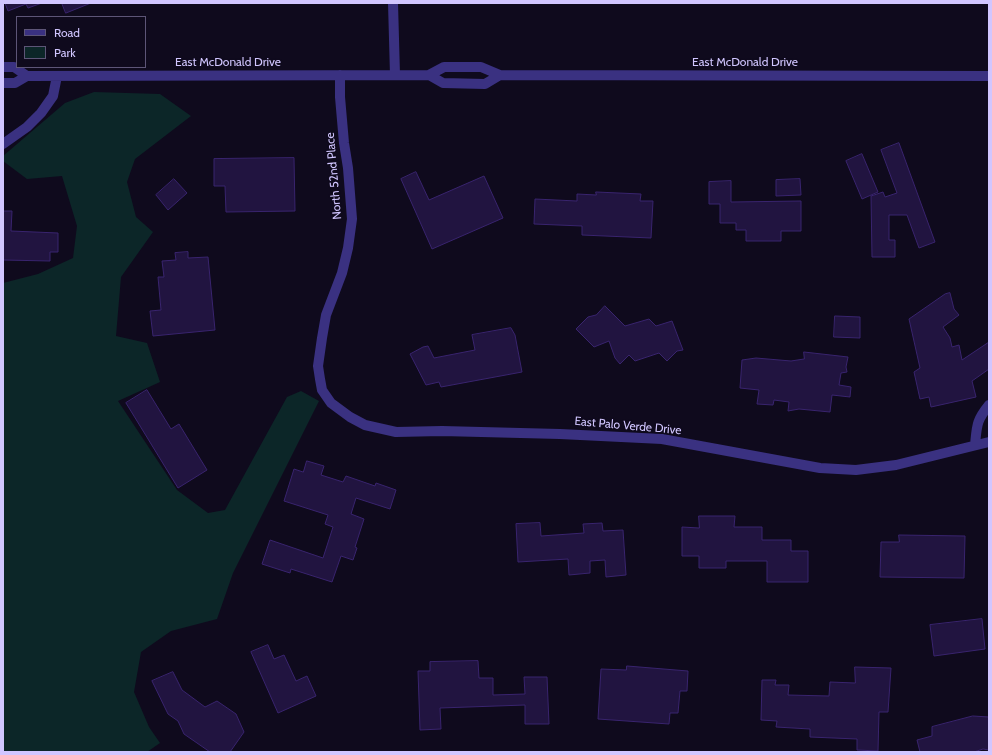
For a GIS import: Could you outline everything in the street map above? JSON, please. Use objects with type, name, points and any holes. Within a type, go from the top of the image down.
[{"type":"street","points":[[393,3],[396,75]]},
{"type":"street","name":"East McDonald Drive","points":[[3,67],[14,67],[27,76]]},
{"type":"street","name":"East McDonald Drive","points":[[3,83],[14,83],[27,76],[429,75],[444,68],[481,68],[500,75],[989,76]]},
{"type":"street","name":"North 52nd Place","points":[[322,390],[318,366],[326,315],[342,274],[348,248],[352,219],[349,175],[343,135],[340,75]]},
{"type":"street","name":"East McDonald Drive","points":[[429,75],[442,83],[485,84],[500,75]]},
{"type":"street","points":[[3,144],[27,127],[41,113],[53,96],[57,76]]},
{"type":"street","name":"East Palo Verde Drive","points":[[322,390],[330,403],[350,417],[366,425],[396,432],[442,431],[654,438],[820,468],[856,470],[896,465],[989,442]]},
{"type":"street","points":[[975,445],[977,426],[980,416],[989,405]]},
{"type":"green space","points":[[94,92],[160,94],[191,116],[135,159],[127,182],[136,217],[153,232],[121,277],[116,336],[147,343],[160,382],[118,401],[177,490],[208,513],[225,510],[287,397],[301,391],[319,401],[233,573],[217,619],[171,631],[141,652],[134,692],[149,727],[160,743],[147,752],[3,752],[3,283],[38,274],[73,258],[77,226],[62,176],[27,179],[3,161],[3,156],[65,103]]},
{"type":"building","points":[[5,3],[42,3],[28,8],[26,4],[8,11]]},
{"type":"building","points":[[62,3],[91,3],[66,13]]},
{"type":"building","points":[[899,143],[935,242],[919,248],[907,215],[889,215],[889,240],[895,240],[895,257],[872,257],[871,196],[883,192],[885,197],[897,193],[881,150]]},
{"type":"building","points":[[862,154],[878,192],[862,199],[846,161]]},
{"type":"building","points":[[294,158],[295,211],[226,212],[225,186],[214,186],[214,159]]},
{"type":"building","points":[[416,172],[429,200],[484,176],[503,218],[432,249],[401,179]]},
{"type":"building","points":[[174,179],[187,193],[168,210],[156,195]]},
{"type":"building","points":[[800,179],[801,195],[776,196],[776,180]]},
{"type":"building","points":[[731,181],[731,202],[801,201],[801,231],[781,231],[781,241],[746,241],[746,230],[736,230],[736,223],[720,223],[720,204],[709,204],[709,182]]},
{"type":"building","points":[[596,192],[641,194],[640,201],[653,201],[651,238],[582,235],[582,226],[534,224],[535,199],[577,201],[577,194],[596,195]]},
{"type":"building","points":[[3,211],[12,211],[11,231],[58,233],[58,252],[50,252],[50,261],[3,260]]},
{"type":"building","points":[[188,252],[188,258],[208,257],[215,330],[153,336],[150,311],[161,310],[158,277],[164,277],[162,261],[176,260],[175,253]]},
{"type":"building","points":[[950,293],[954,309],[959,315],[943,327],[950,338],[952,347],[959,345],[962,360],[989,342],[989,369],[972,381],[976,397],[931,407],[929,397],[920,399],[914,372],[920,368],[909,319],[945,294]]},
{"type":"building","points":[[605,306],[625,326],[649,319],[656,326],[672,321],[683,350],[677,351],[667,361],[659,353],[635,361],[629,355],[620,364],[615,358],[609,341],[594,347],[576,329],[588,317],[596,315]]},
{"type":"building","points":[[835,316],[860,317],[860,338],[834,337]]},
{"type":"building","points":[[511,328],[515,335],[522,372],[441,387],[439,382],[426,385],[410,354],[428,346],[434,358],[475,350],[472,335]]},
{"type":"building","points":[[804,352],[848,357],[846,367],[847,372],[841,373],[839,385],[851,387],[850,397],[832,395],[830,412],[799,409],[788,411],[789,402],[774,400],[773,405],[757,404],[759,390],[740,388],[742,360],[756,358],[791,361],[804,359]]},
{"type":"building","points":[[147,390],[171,429],[179,424],[207,470],[178,488],[126,403]]},
{"type":"building","points":[[307,461],[324,466],[321,475],[343,482],[346,476],[375,486],[376,483],[396,490],[390,509],[356,498],[351,514],[364,519],[355,547],[357,548],[353,560],[341,556],[332,582],[291,569],[290,573],[262,564],[270,540],[323,558],[333,527],[325,524],[328,515],[284,501],[294,469],[303,472]]},
{"type":"building","points":[[699,516],[735,516],[734,527],[762,527],[762,540],[791,540],[791,551],[808,551],[808,582],[767,582],[767,561],[726,561],[726,568],[699,568],[699,556],[682,556],[682,527],[699,528]]},
{"type":"building","points":[[540,523],[541,536],[584,533],[583,524],[602,523],[603,531],[623,530],[626,575],[606,577],[605,560],[590,561],[590,573],[569,575],[568,559],[518,562],[516,524]]},
{"type":"building","points":[[899,535],[965,536],[964,578],[880,577],[881,542],[899,542]]},
{"type":"building","points":[[982,619],[985,649],[934,656],[930,625]]},
{"type":"building","points":[[268,645],[274,659],[284,655],[296,681],[307,676],[316,696],[278,713],[251,652]]},
{"type":"building","points":[[478,661],[479,678],[493,678],[493,695],[525,694],[524,677],[547,677],[549,724],[525,724],[525,705],[440,708],[441,729],[420,730],[418,671],[430,671],[430,662]]},
{"type":"building","points":[[627,666],[688,671],[687,691],[680,691],[678,713],[670,713],[669,724],[598,719],[601,669],[626,670]]},
{"type":"building","points":[[855,667],[891,668],[888,712],[879,712],[878,751],[857,750],[857,739],[810,737],[810,729],[776,727],[777,721],[761,720],[762,680],[776,680],[775,685],[789,685],[788,695],[829,696],[830,682],[855,683]]},
{"type":"building","points":[[173,672],[182,690],[205,707],[217,701],[236,714],[244,732],[230,752],[210,752],[184,734],[178,721],[168,714],[152,681]]},
{"type":"building","points":[[973,716],[989,717],[989,750],[983,749],[974,752],[920,752],[917,740],[932,736],[932,727]]}]
